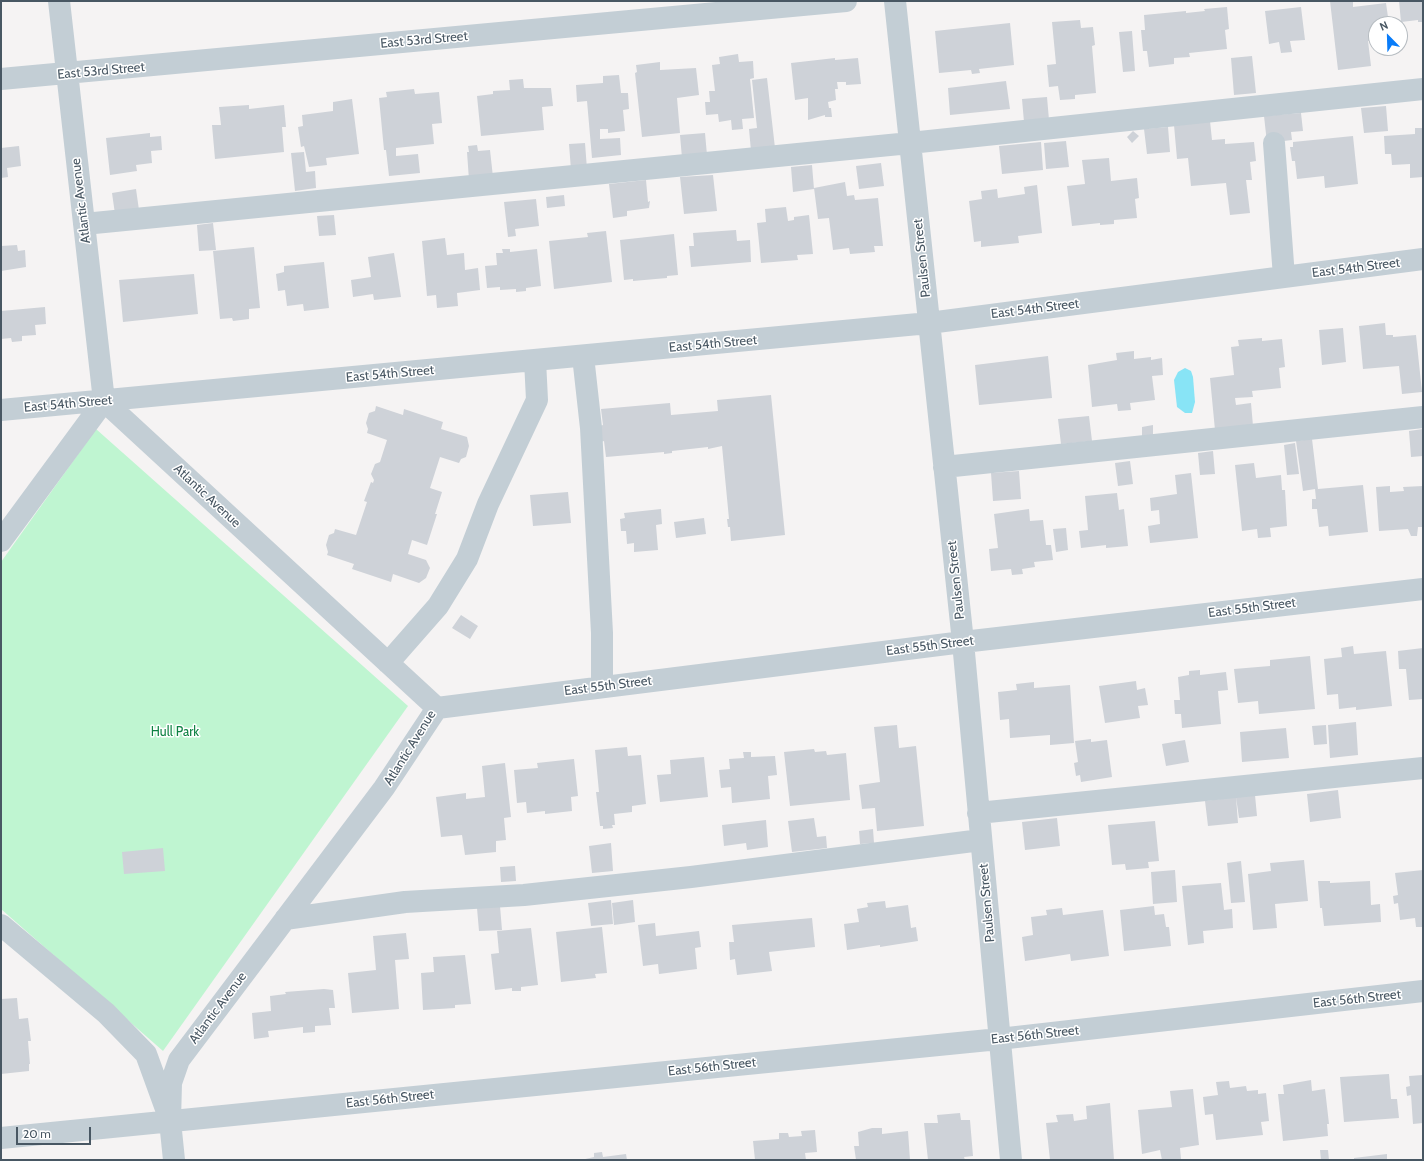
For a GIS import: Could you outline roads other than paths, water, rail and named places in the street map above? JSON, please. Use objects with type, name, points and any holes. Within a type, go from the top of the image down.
[{"type":"street","name":"Atlantic Avenue","points":[[59,1],[104,401],[437,708],[384,788],[179,1060],[171,1083],[170,1121],[174,1160]]},
{"type":"street","name":"East 53rd Street","points":[[1,79],[846,1]]},
{"type":"street","name":"Paulsen Street","points":[[895,1],[963,642],[1011,1160]]},
{"type":"street","points":[[84,224],[910,144],[1423,89]]},
{"type":"street","points":[[1274,142],[1284,277]]},
{"type":"street","name":"East 54th Street","points":[[1,410],[929,323],[1423,259]]},
{"type":"street","points":[[583,356],[591,428],[602,633],[602,687]]},
{"type":"street","points":[[388,662],[438,606],[467,559],[488,504],[537,400],[535,360]]},
{"type":"street","points":[[1,541],[104,401]]},
{"type":"street","points":[[944,467],[1423,417]]},
{"type":"street","name":"East 55th Street","points":[[437,708],[963,642],[1423,589]]},
{"type":"street","points":[[978,813],[1423,768]]},
{"type":"street","points":[[285,919],[404,902],[524,895],[692,877],[981,840]]},
{"type":"street","name":"Atlantic Avenue","points":[[1,925],[106,1013],[146,1054],[170,1121]]},
{"type":"street","name":"East 56th Street","points":[[1,1138],[999,1039],[1423,991]]},
{"type":"water","points":[[1185,368],[1191,371],[1193,377],[1195,402],[1192,413],[1185,413],[1177,407],[1174,380],[1178,372]]},
{"type":"park label","name":"Hull Park","points":[[175,732]]}]
